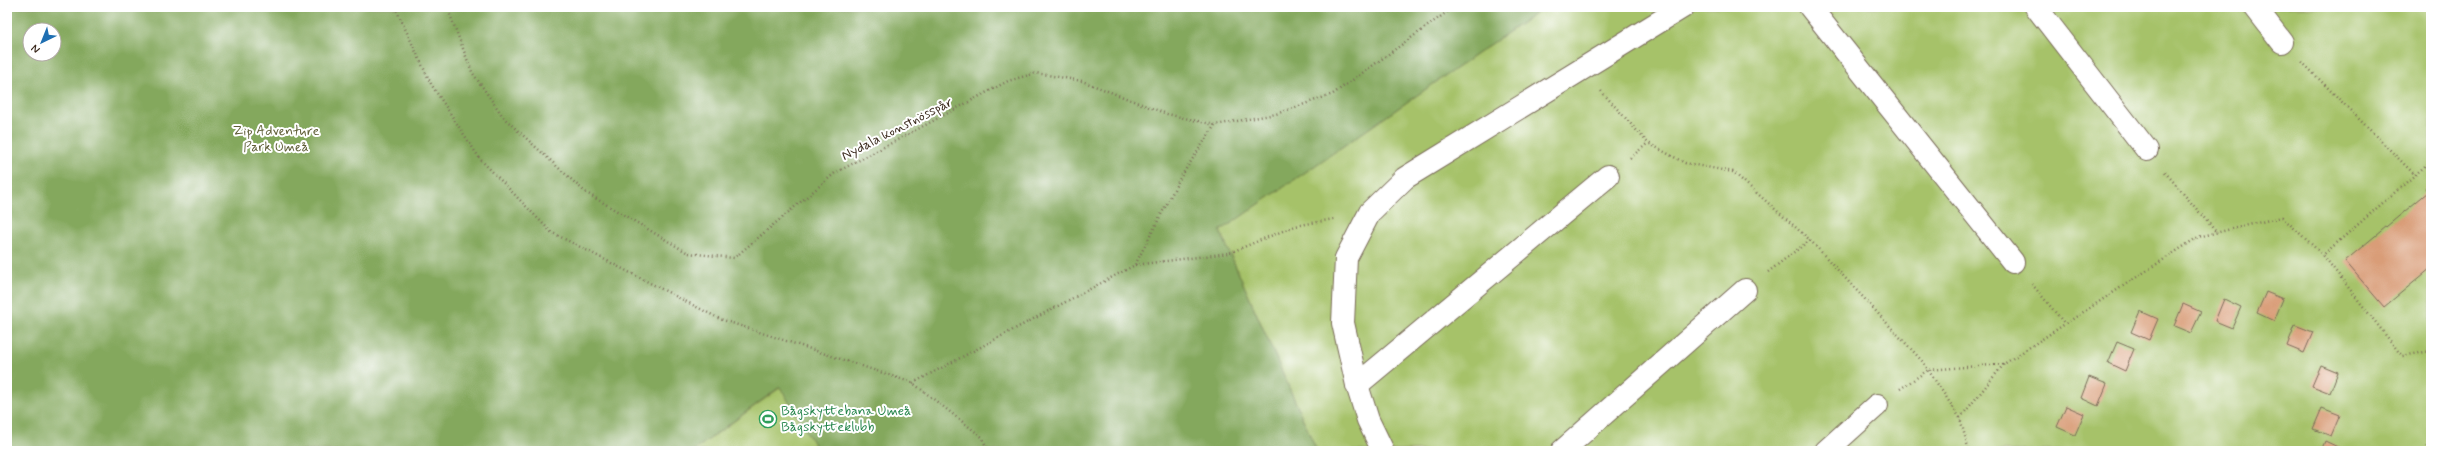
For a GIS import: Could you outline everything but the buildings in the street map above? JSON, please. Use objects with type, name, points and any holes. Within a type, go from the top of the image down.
[{"type":"lane","points":[[1383,451],[1368,420],[1357,385],[1343,323],[1346,258],[1370,212],[1405,178],[1683,7]]},
{"type":"lane","points":[[1810,7],[2013,262]]},
{"type":"lane","points":[[2036,7],[2147,150]]},
{"type":"lane","points":[[2255,7],[2282,42]]},
{"type":"lane","points":[[1357,385],[1608,176]]},
{"type":"lane","points":[[1562,451],[1745,290]]},
{"type":"lane","points":[[1826,451],[1877,405]]},
{"type":"path","points":[[395,7],[431,84],[480,159],[551,232],[720,319],[913,383],[982,437],[988,451]]},
{"type":"path","name":"Nydala konstnösspår","points":[[447,7],[472,72],[504,118],[584,192],[688,253],[734,258],[835,173],[927,126],[1008,81],[1036,73],[1082,81],[1167,114],[1215,125],[1276,114],[1333,94],[1454,7]]},
{"type":"path","points":[[2282,42],[2415,175]]},
{"type":"path","points":[[1582,70],[1648,143],[1685,163],[1733,172],[1810,240],[1928,370],[1960,418],[1969,451]]},
{"type":"path","points":[[1135,265],[1180,178],[1215,125]]},
{"type":"path","points":[[2147,150],[2217,233]]},
{"type":"path","points":[[2323,255],[2431,161]]},
{"type":"path","points":[[913,383],[1135,265],[1229,253],[1295,226],[1370,212]]},
{"type":"path","points":[[1960,418],[2004,364],[2198,237],[2282,217],[2323,255],[2402,356],[2429,352],[2431,369]]},
{"type":"path","points":[[1745,290],[1810,240]]},
{"type":"path","points":[[2013,262],[2065,324]]},
{"type":"path","points":[[1877,405],[1928,370],[2004,364]]},
{"type":"path","points":[[2426,451],[2431,438]]},
{"type":"green space","name":"Zip Adventure Park Umeå","points":[[7,7],[1545,7],[1220,231],[1317,451],[818,451],[780,387],[693,451],[7,451]]},
{"type":"green space","points":[[1545,7],[2431,7],[2431,451],[1317,451],[1220,231]]},
{"type":"green space","name":"Bågskyttebana Umeå Bågskytteklubb","points":[[781,387],[818,451],[693,451]]},
{"type":"place","name":"Bågskyttebana Umeå Bågskytteklubb","points":[[768,419]]}]
